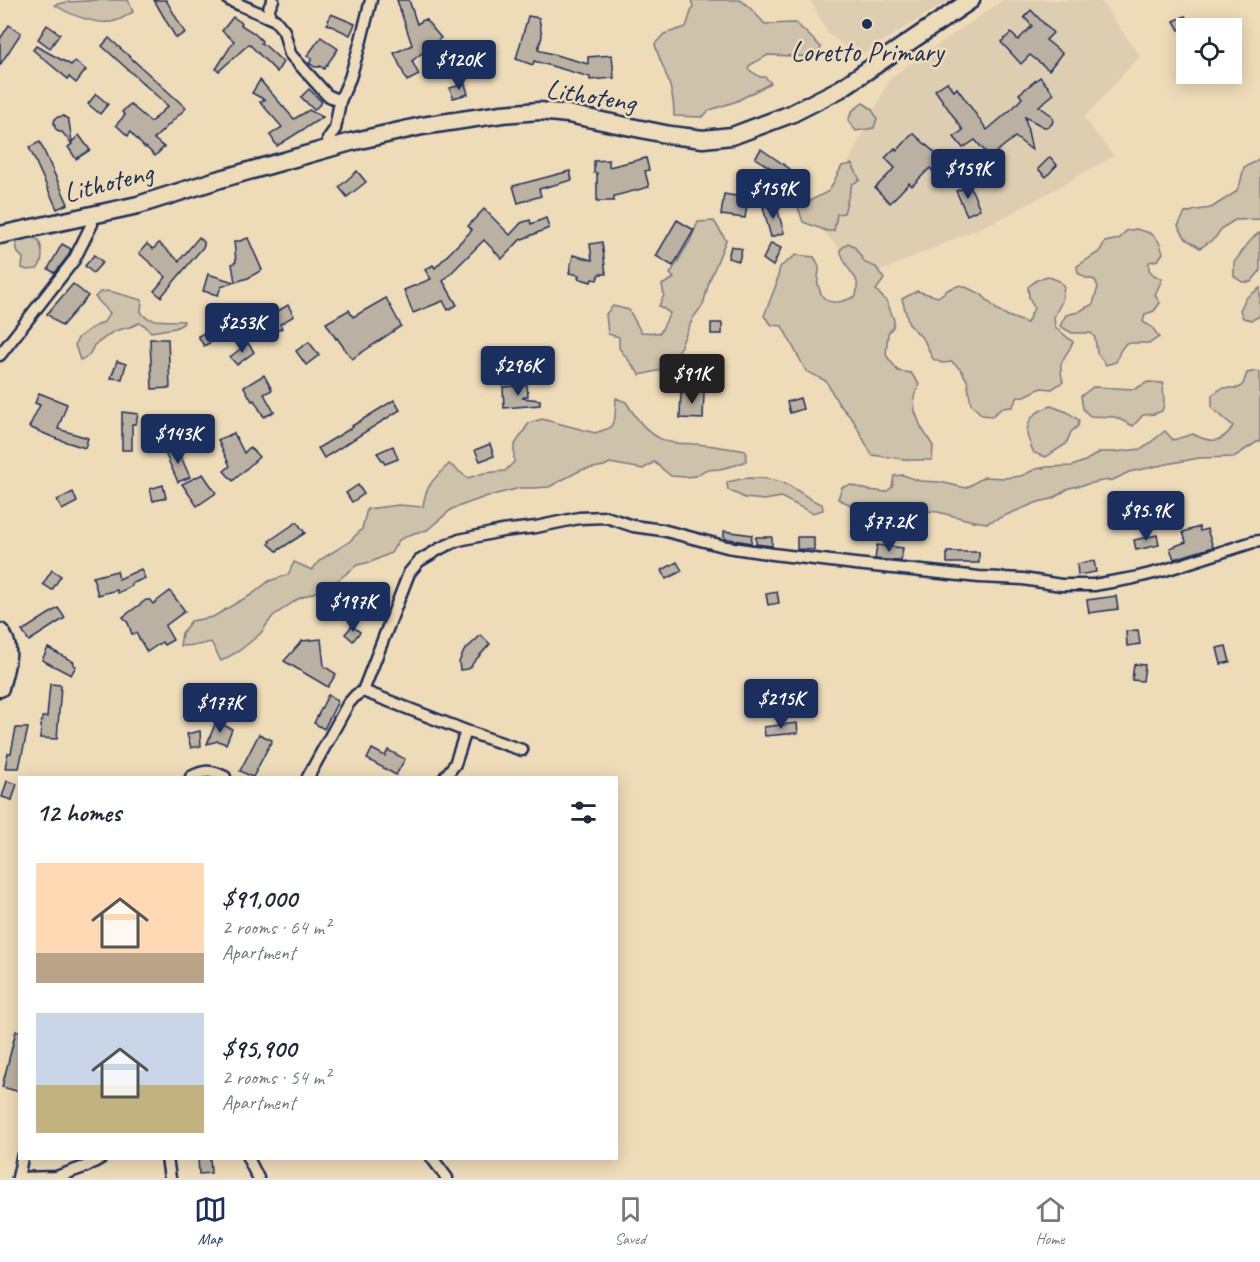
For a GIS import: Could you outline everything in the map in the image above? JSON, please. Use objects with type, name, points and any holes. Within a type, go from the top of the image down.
[{"type":"main road","name":"Lithoteng","points":[[0,235],[138,205],[330,148],[422,126],[502,114],[539,111],[568,114],[670,135],[703,139],[732,136],[791,114],[840,89],[971,0]]},
{"type":"main road","points":[[0,633],[6,642],[7,660],[0,688]]},
{"type":"street","points":[[229,0],[275,20],[284,31],[290,54],[327,95],[340,101]]},
{"type":"street","points":[[269,17],[269,8],[273,0]]},
{"type":"street","points":[[330,148],[328,138],[335,129],[340,101],[350,78],[370,0]]},
{"type":"street","points":[[0,355],[74,260],[92,224],[91,215]]},
{"type":"street","points":[[309,776],[348,704],[363,691],[409,573],[419,561],[459,540],[579,518],[606,517],[633,526],[662,530],[727,547],[772,554],[1023,579],[1060,585],[1094,585],[1162,572],[1260,541]]},
{"type":"street","points":[[363,691],[522,750]]},
{"type":"street","points":[[445,776],[455,764],[466,730]]},
{"type":"street","points":[[192,776],[208,771],[222,776]]},
{"type":"street","points":[[22,1160],[18,1178],[56,1177],[98,1160]]},
{"type":"street","points":[[167,1160],[170,1178]]},
{"type":"street","points":[[249,1160],[258,1178]]},
{"type":"street","points":[[434,1160],[447,1178]]},
{"type":"shaded area","points":[[128,0],[133,12],[117,20],[101,22],[76,16],[55,5],[60,3]]},
{"type":"shaded area","points":[[691,0],[740,0],[765,24],[796,23],[821,47],[819,57],[768,55],[750,65],[748,69],[760,77],[765,77],[771,83],[737,101],[710,110],[702,117],[674,116],[670,87],[655,44],[664,34],[686,27],[693,6]]},
{"type":"shaded area","name":"Loretto Primary","points":[[810,0],[950,0],[859,56],[828,34]]},
{"type":"shaded area","points":[[1003,0],[1100,0],[1140,56],[1084,118],[1114,156],[1009,215],[865,278],[818,225],[890,78]]},
{"type":"shaded area","points":[[863,103],[871,108],[877,118],[874,128],[856,131],[848,121],[852,111]]},
{"type":"shaded area","points":[[1260,158],[1260,219],[1235,220],[1222,228],[1215,238],[1200,248],[1186,239],[1178,226],[1185,213],[1211,208],[1236,192],[1244,167]]},
{"type":"shaded area","points":[[852,164],[860,180],[852,184],[844,213],[837,214],[834,231],[827,231],[803,222],[798,207],[829,191],[842,166]]},
{"type":"shaded area","points":[[714,221],[726,240],[709,282],[703,305],[693,318],[679,350],[670,362],[661,370],[640,375],[619,348],[619,337],[608,334],[606,314],[613,306],[629,310],[641,332],[660,333],[670,313],[659,306],[664,295],[662,285],[674,278],[670,274],[690,241],[698,222]]},
{"type":"shaded area","points":[[1136,229],[1154,236],[1163,253],[1158,260],[1149,262],[1149,270],[1162,279],[1155,295],[1160,303],[1154,311],[1145,314],[1143,322],[1152,327],[1159,337],[1150,343],[1126,343],[1116,362],[1106,365],[1097,353],[1095,338],[1091,333],[1072,333],[1060,326],[1066,315],[1093,304],[1098,287],[1095,280],[1078,273],[1077,266],[1099,252],[1105,242],[1119,239],[1126,231]]},
{"type":"shaded area","points":[[1260,232],[1260,271],[1251,282],[1242,282],[1234,276],[1234,262]]},
{"type":"shaded area","points":[[30,237],[39,240],[42,259],[37,269],[27,270],[22,268],[23,258],[18,253],[16,244],[21,239]]},
{"type":"shaded area","points":[[848,243],[854,246],[865,263],[876,267],[884,279],[876,290],[887,302],[894,320],[893,327],[888,333],[886,355],[898,371],[911,373],[919,384],[914,397],[915,411],[921,427],[933,446],[932,460],[872,455],[853,420],[838,403],[826,381],[806,371],[782,326],[772,325],[764,316],[780,267],[796,255],[814,257],[819,269],[818,286],[821,294],[828,301],[837,302],[856,296],[857,281],[840,250]]},
{"type":"shaded area","points":[[1047,276],[1064,286],[1062,301],[1054,317],[1055,327],[1073,342],[1061,364],[1063,382],[1052,389],[1041,388],[1018,397],[1012,407],[1002,408],[992,416],[982,415],[971,404],[967,380],[961,370],[952,362],[942,363],[933,359],[924,340],[909,324],[902,299],[917,291],[938,297],[949,289],[961,285],[981,294],[996,309],[1008,316],[1027,323],[1034,308],[1028,287]]},
{"type":"shaded area","points":[[1260,288],[1260,316],[1252,320],[1243,318],[1240,310],[1246,298]]},
{"type":"shaded area","points":[[109,291],[142,300],[141,311],[148,318],[184,321],[183,324],[175,328],[151,332],[139,323],[115,331],[94,345],[89,355],[80,360],[75,345],[78,338],[104,322],[110,313],[95,297],[100,292]]},
{"type":"shaded area","points":[[1257,371],[1260,373],[1260,440],[1234,457],[1199,458],[1172,463],[1129,472],[1113,480],[1069,488],[1052,499],[1038,502],[987,523],[908,506],[882,508],[853,506],[838,499],[842,487],[851,485],[886,492],[892,487],[894,476],[903,475],[920,481],[940,482],[966,488],[984,477],[1021,476],[1036,469],[1072,466],[1100,452],[1142,449],[1165,431],[1173,440],[1193,434],[1210,440],[1220,439],[1233,426],[1212,408],[1212,395],[1222,388],[1239,388],[1247,373]]},
{"type":"shaded area","points":[[1148,382],[1163,383],[1162,411],[1143,415],[1133,426],[1115,417],[1090,416],[1083,409],[1081,396],[1093,387],[1135,389]]},
{"type":"shaded area","points":[[616,398],[626,402],[640,422],[659,438],[675,443],[746,451],[746,461],[720,469],[705,470],[696,476],[684,477],[671,476],[654,462],[643,469],[610,463],[581,470],[549,487],[520,488],[485,497],[452,509],[427,530],[399,540],[391,553],[371,562],[357,565],[337,581],[298,599],[273,616],[260,634],[239,651],[221,661],[211,642],[180,646],[182,633],[191,621],[213,617],[251,595],[269,581],[288,575],[294,562],[312,570],[320,560],[349,542],[362,529],[367,509],[399,505],[423,507],[428,487],[449,464],[468,478],[484,473],[505,471],[514,462],[514,446],[529,423],[542,419],[595,433],[610,428],[615,418]]},
{"type":"shaded area","points":[[1051,406],[1079,420],[1078,426],[1071,432],[1066,444],[1046,457],[1034,453],[1027,428],[1034,416]]},
{"type":"shaded area","points":[[746,478],[770,479],[784,483],[822,504],[823,510],[812,513],[781,497],[764,500],[745,498],[728,490],[727,482]]},
{"type":"building","points":[[154,0],[166,0],[185,33],[176,38]]},
{"type":"building","points":[[397,0],[409,0],[417,24],[425,19],[441,38],[412,61],[419,75],[407,81],[394,53],[412,45]]},
{"type":"building","points":[[1031,10],[1053,33],[1046,40],[1062,53],[1049,70],[1030,55],[1021,64],[1001,42],[1011,33],[1018,40],[1032,26],[1024,17]]},
{"type":"building","points":[[331,14],[355,24],[350,35],[327,24]]},
{"type":"building","points":[[528,16],[539,18],[542,36],[538,50],[588,64],[588,57],[612,55],[614,78],[590,80],[590,77],[534,61],[533,65],[516,59]]},
{"type":"building","points":[[233,17],[254,33],[262,41],[261,43],[283,62],[277,72],[249,44],[219,71],[216,69],[234,41],[222,31]]},
{"type":"building","points":[[9,25],[21,33],[0,65],[0,39]]},
{"type":"building","points":[[47,25],[60,34],[50,48],[38,39]]},
{"type":"building","points":[[321,37],[338,49],[324,69],[309,63],[312,59],[307,56]]},
{"type":"building","points":[[109,38],[186,108],[154,139],[164,147],[155,156],[130,132],[128,136],[116,125],[125,115],[122,112],[130,104],[151,122],[168,106],[102,46]]},
{"type":"building","points":[[36,46],[71,65],[75,61],[86,70],[76,83],[33,50]]},
{"type":"building","points":[[1040,77],[1054,94],[1039,106],[1051,115],[1052,124],[1044,127],[1025,117],[1032,150],[1015,137],[990,157],[975,140],[963,148],[954,137],[963,130],[935,90],[947,82],[954,91],[957,88],[987,130],[1022,98],[1019,94]]},
{"type":"building","points":[[260,80],[294,119],[309,110],[323,117],[277,146],[270,135],[282,127],[260,102],[265,100],[252,93]]},
{"type":"building","points":[[465,84],[468,94],[453,98],[450,88]]},
{"type":"building","points":[[309,89],[322,102],[314,110],[301,97]]},
{"type":"building","points":[[96,94],[108,104],[100,114],[88,104]]},
{"type":"building","points":[[63,116],[68,119],[72,142],[79,135],[90,150],[76,159],[68,147],[72,144],[62,132],[55,128],[55,119]]},
{"type":"building","points":[[913,133],[944,161],[933,171],[930,168],[912,186],[909,183],[890,203],[875,188],[895,168],[885,158],[895,148],[897,151]]},
{"type":"building","points":[[40,142],[68,204],[57,209],[29,147]]},
{"type":"building","points":[[761,149],[790,169],[785,177],[755,158]]},
{"type":"building","points":[[1050,157],[1057,165],[1046,177],[1038,169]]},
{"type":"building","points":[[646,158],[649,170],[645,171],[649,187],[614,196],[614,201],[597,201],[597,173],[594,173],[594,161],[609,160],[609,167]]},
{"type":"building","points":[[357,171],[366,182],[347,197],[339,187]]},
{"type":"building","points":[[570,171],[572,180],[539,189],[541,196],[518,203],[513,186]]},
{"type":"building","points":[[970,186],[980,209],[967,215],[956,191]]},
{"type":"building","points":[[724,194],[748,198],[745,218],[721,215]]},
{"type":"building","points":[[776,204],[784,233],[771,237],[763,207]]},
{"type":"building","points":[[484,209],[510,235],[521,223],[530,220],[531,224],[546,218],[549,228],[520,240],[502,259],[484,240],[443,281],[457,305],[448,310],[443,301],[413,313],[404,290],[431,279],[425,270],[433,265],[435,268],[472,230],[468,226]]},
{"type":"building","points":[[677,220],[694,230],[673,266],[656,256]]},
{"type":"building","points":[[199,237],[204,242],[204,246],[161,297],[154,291],[166,277],[139,253],[147,244],[153,249],[159,243],[179,261]]},
{"type":"building","points":[[248,238],[262,270],[235,282],[232,264],[236,262],[234,241]]},
{"type":"building","points":[[602,242],[606,274],[599,274],[597,280],[592,279],[591,282],[578,278],[579,275],[569,273],[573,255],[592,260],[590,244]]},
{"type":"building","points":[[771,243],[781,248],[773,266],[763,259]]},
{"type":"building","points":[[62,244],[71,249],[55,273],[48,269]]},
{"type":"building","points":[[731,246],[742,249],[739,261],[728,258]]},
{"type":"building","points":[[94,255],[103,262],[93,273],[85,266]]},
{"type":"building","points":[[208,274],[234,282],[221,287],[218,295],[203,291]]},
{"type":"building","points":[[73,284],[88,296],[62,326],[47,314]]},
{"type":"building","points":[[386,298],[401,326],[352,359],[326,323],[349,310],[353,317]]},
{"type":"building","points":[[288,305],[294,316],[280,324],[282,328],[272,334],[267,324],[276,318],[273,314]]},
{"type":"building","points":[[711,323],[722,323],[722,334],[711,334]]},
{"type":"building","points":[[212,329],[218,338],[204,346],[198,336]]},
{"type":"building","points":[[150,339],[168,339],[170,388],[152,389]]},
{"type":"building","points":[[309,342],[319,355],[306,365],[296,351]]},
{"type":"building","points":[[248,343],[254,352],[237,365],[230,357]]},
{"type":"building","points":[[117,361],[126,364],[122,379],[111,378]]},
{"type":"building","points":[[264,375],[272,390],[264,394],[274,412],[264,417],[244,387]]},
{"type":"building","points":[[527,385],[528,396],[522,398],[540,400],[540,405],[504,408],[503,387]]},
{"type":"building","points":[[704,391],[703,419],[680,418],[681,392]]},
{"type":"building","points":[[39,393],[67,404],[58,429],[88,438],[85,448],[29,427],[40,405],[35,403]]},
{"type":"building","points":[[800,398],[803,409],[790,413],[787,402]]},
{"type":"building","points":[[394,400],[400,410],[324,458],[318,448]]},
{"type":"building","points":[[122,412],[138,414],[136,424],[132,424],[132,450],[122,450]]},
{"type":"building","points":[[234,433],[244,453],[250,447],[259,457],[233,481],[224,471],[230,466],[218,440]]},
{"type":"building","points":[[490,444],[494,456],[480,461],[475,450]]},
{"type":"building","points":[[393,446],[398,459],[385,464],[377,453]]},
{"type":"building","points":[[177,448],[190,477],[178,482],[165,453]]},
{"type":"building","points":[[203,474],[216,493],[197,506],[182,484]]},
{"type":"building","points":[[163,485],[166,498],[153,501],[150,489]]},
{"type":"building","points":[[358,485],[364,494],[352,502],[346,493]]},
{"type":"building","points":[[73,492],[77,502],[62,510],[57,500]]},
{"type":"building","points":[[297,522],[305,533],[277,551],[269,544],[269,541]]},
{"type":"building","points":[[871,524],[874,537],[858,540],[855,528]]},
{"type":"building","points":[[1199,527],[1200,531],[1207,529],[1213,547],[1174,559],[1170,548],[1186,542],[1183,532]]},
{"type":"building","points":[[724,531],[752,535],[751,543],[724,538]]},
{"type":"building","points":[[1157,535],[1159,545],[1136,550],[1134,540]]},
{"type":"building","points":[[756,537],[772,537],[772,546],[756,544]]},
{"type":"building","points":[[797,537],[814,537],[814,550],[797,549]]},
{"type":"building","points":[[877,545],[903,548],[901,561],[875,559]]},
{"type":"building","points":[[947,552],[979,552],[979,563],[947,563]]},
{"type":"building","points":[[1094,561],[1096,572],[1078,575],[1077,564]]},
{"type":"building","points":[[677,562],[682,571],[666,579],[662,570]]},
{"type":"building","points":[[141,569],[145,578],[131,584],[132,586],[118,593],[117,590],[98,595],[93,577],[117,571],[119,579]]},
{"type":"building","points":[[52,570],[61,576],[52,590],[43,584]]},
{"type":"building","points":[[170,591],[185,611],[165,626],[173,640],[164,645],[162,642],[147,652],[136,633],[132,634],[123,617],[146,600],[150,600],[153,604]]},
{"type":"building","points":[[777,592],[779,603],[768,605],[766,594]]},
{"type":"building","points":[[1116,596],[1118,609],[1089,613],[1087,600]]},
{"type":"building","points":[[58,608],[65,618],[29,641],[22,631]]},
{"type":"building","points":[[352,626],[360,632],[353,641],[345,634]]},
{"type":"building","points":[[1138,630],[1140,644],[1127,646],[1126,631]]},
{"type":"building","points":[[481,635],[490,644],[471,667],[460,670],[459,662],[464,651]]},
{"type":"building","points":[[321,639],[324,666],[336,674],[328,687],[284,661],[302,641]]},
{"type":"building","points":[[1226,646],[1230,662],[1221,664],[1217,648]]},
{"type":"building","points":[[48,648],[74,662],[76,666],[71,675],[42,660]]},
{"type":"building","points":[[1134,664],[1145,665],[1143,681],[1132,680]]},
{"type":"building","points":[[50,684],[61,685],[57,739],[40,738],[42,717],[47,717]]},
{"type":"building","points":[[328,695],[338,701],[324,729],[314,723]]},
{"type":"building","points":[[216,722],[232,729],[226,744],[218,741],[207,744]]},
{"type":"building","points":[[797,723],[798,733],[765,736],[764,727]]},
{"type":"building","points":[[16,728],[28,728],[19,768],[5,768],[8,753],[11,753]]},
{"type":"building","points":[[200,731],[201,746],[191,748],[187,734]]},
{"type":"building","points":[[259,734],[272,740],[254,776],[240,771]]},
{"type":"building","points":[[372,749],[385,756],[388,750],[405,759],[396,775],[367,759]]},
{"type":"building","points":[[7,781],[17,784],[12,800],[2,797]]},
{"type":"building","points":[[16,1031],[18,1031],[18,1091],[2,1087]]},
{"type":"building","points":[[198,1160],[210,1160],[211,1173],[199,1174]]},
{"type":"place","name":"Loretto Primary","points":[[867,24]]}]
